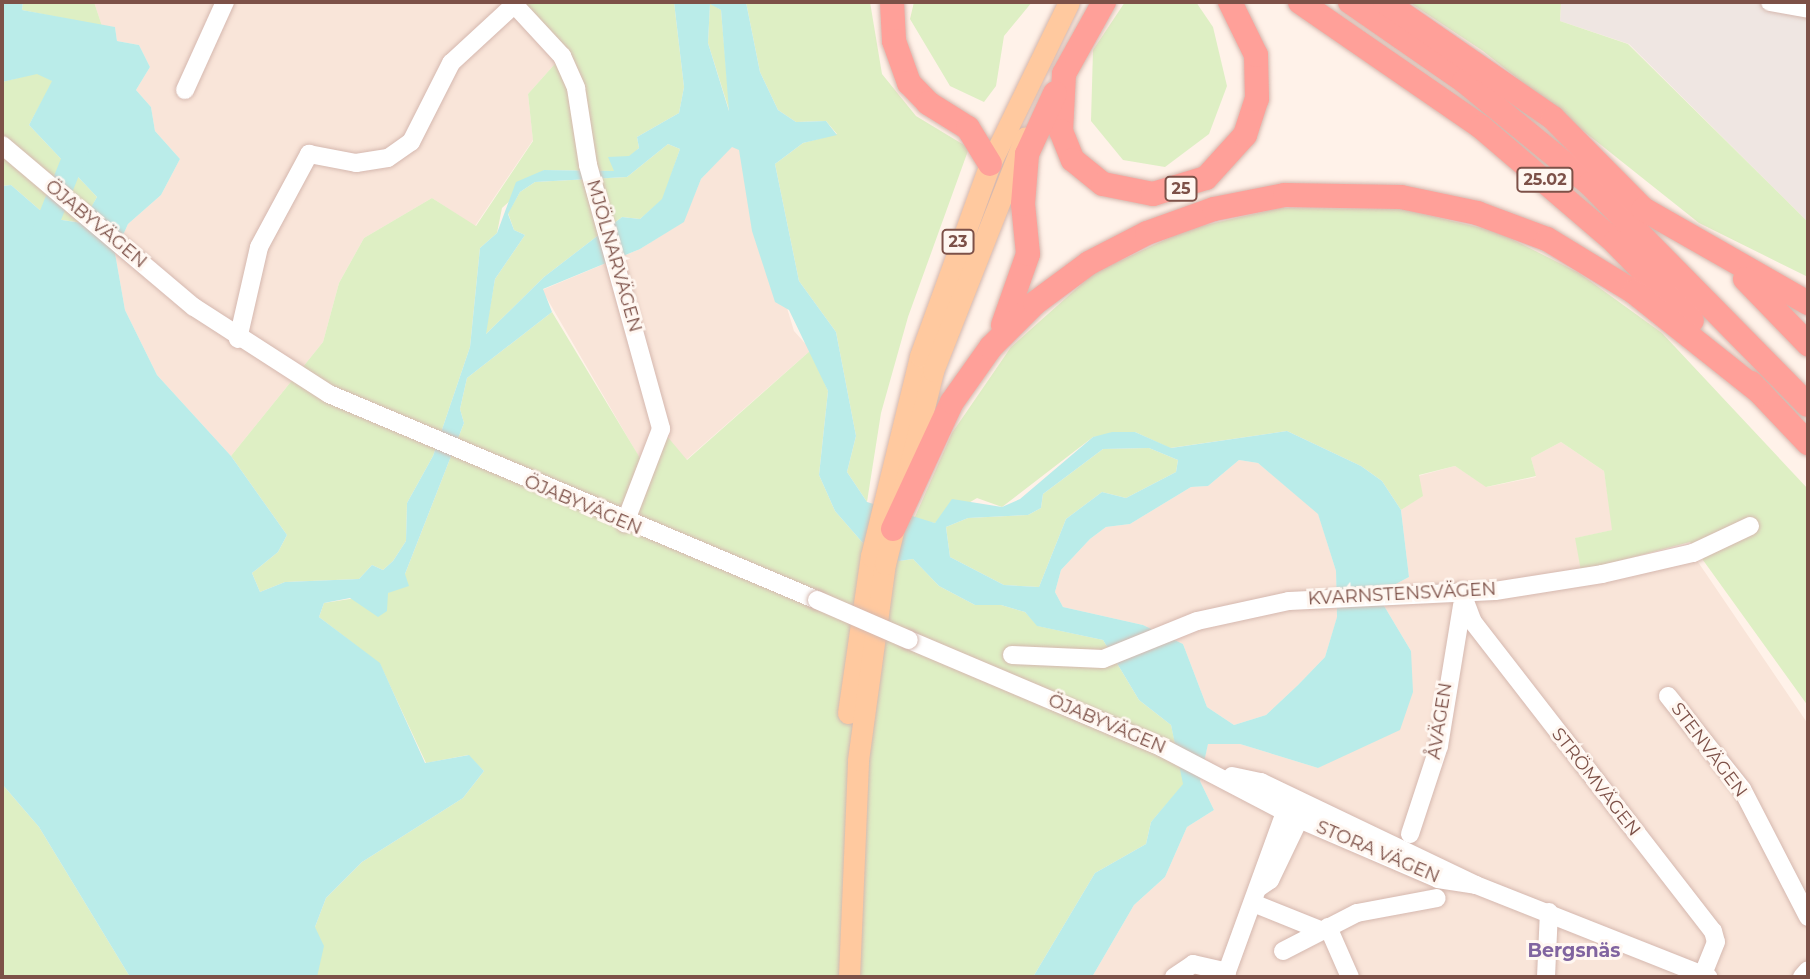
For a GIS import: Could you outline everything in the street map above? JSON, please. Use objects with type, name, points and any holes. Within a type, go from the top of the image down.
[{"type":"highway","points":[[892,2],[894,41],[909,83],[928,103],[968,128],[989,164]]},
{"type":"highway","points":[[893,528],[896,498],[952,402],[991,347],[1016,301],[1028,254],[1023,204],[1027,154],[1070,56],[1104,2]]},
{"type":"highway","name":"25","points":[[1070,56],[1060,131],[1086,172],[1135,193],[1190,186],[1234,151],[1257,99],[1256,54],[1230,2]]},
{"type":"highway","name":"25.02","points":[[1300,2],[1481,127],[1550,184],[1808,443]]},
{"type":"highway","name":"25.02","points":[[1350,2],[1464,81],[1590,184],[1808,405]]},
{"type":"highway","points":[[1385,2],[1553,118],[1643,209],[1730,263],[1808,303]]},
{"type":"highway","points":[[991,347],[1061,283],[1147,233],[1247,202],[1365,194],[1442,204],[1547,239],[1634,292],[1761,393]]},
{"type":"highway","points":[[1730,263],[1808,344]]},
{"type":"main road","name":"23","points":[[896,498],[920,356],[989,164],[1069,2]]},
{"type":"main road","points":[[1070,56],[1093,2]]},
{"type":"main road","name":"23","points":[[839,977],[843,761],[878,560],[933,370],[968,276],[1070,56]]},
{"type":"main road","name":"23","points":[[849,977],[858,760],[878,560],[893,528]]},
{"type":"street","points":[[185,90],[225,2]]},
{"type":"street","points":[[1770,2],[1808,9]]},
{"type":"street","points":[[238,339],[259,247],[309,154],[356,163],[388,158],[411,142],[451,63],[514,3]]},
{"type":"street","name":"MJÖLNARVÄGEN","points":[[514,3],[562,56],[576,88],[588,165],[604,225],[621,270],[661,429],[625,523]]},
{"type":"street","name":"ÖJABYVÄGEN","points":[[2,145],[130,253],[238,339],[329,394],[625,523],[817,600],[1161,747],[1294,808]]},
{"type":"street","name":"KVARNSTENSVÄGEN","points":[[1012,656],[1103,659],[1172,631],[1332,596],[1379,593],[1461,598],[1602,575],[1693,553],[1750,526]]},
{"type":"street","name":"ÅVÄGEN","points":[[1410,834],[1439,746],[1461,598]]},
{"type":"street","name":"STRÖMVÄGEN","points":[[1461,598],[1713,931],[1716,942],[1705,976]]},
{"type":"street","name":"STENVÄGEN","points":[[1668,696],[1742,789],[1808,917]]},
{"type":"street","points":[[1174,977],[1193,964],[1226,975],[1294,808]]},
{"type":"street","name":"STORA VÄGEN","points":[[1294,808],[1476,885],[1705,976]]},
{"type":"street","points":[[1257,895],[1324,928],[1350,977]]},
{"type":"street","points":[[1283,951],[1324,928],[1380,905],[1437,898]]},
{"type":"street","points":[[1546,977],[1549,912]]},
{"type":"street","points":[[1802,977],[1808,970]]},
{"type":"shaded area","points":[[94,2],[512,2],[562,56],[528,94],[533,140],[475,226],[432,198],[364,238],[339,283],[323,342],[231,456],[157,375],[125,310],[115,253],[128,224],[161,195],[180,159],[155,131],[151,107],[136,90],[150,67],[139,45],[117,41],[115,27],[102,26]]},
{"type":"shaded area","points":[[1561,2],[1808,2],[1808,222],[1629,44],[1560,21]]},
{"type":"shaded area","points":[[732,146],[739,149],[794,331],[811,350],[686,460],[661,430],[646,469],[542,290],[640,249],[683,222],[701,179]]},
{"type":"shaded area","points":[[1561,442],[1604,471],[1613,530],[1576,538],[1621,565],[1696,559],[1808,724],[1808,977],[1092,977],[1134,905],[1165,877],[1187,827],[1214,810],[1200,781],[1208,743],[1240,744],[1318,768],[1350,750],[1411,651],[1377,594],[1409,577],[1401,510],[1422,496],[1418,476],[1455,466],[1487,487],[1536,477],[1531,458]]},
{"type":"shaded area","points":[[1239,460],[1258,463],[1318,513],[1336,571],[1337,618],[1325,657],[1266,715],[1234,725],[1207,707],[1183,644],[1143,625],[1063,607],[1055,592],[1061,570],[1090,539],[1106,527],[1130,524],[1191,487],[1208,486]]},
{"type":"green space","points":[[23,2],[94,2],[102,26],[22,10]]},
{"type":"green space","points":[[512,2],[674,2],[684,87],[679,113],[637,137],[639,148],[614,171],[544,170],[502,208],[497,233],[480,248],[470,347],[433,456],[407,503],[406,541],[393,561],[383,570],[372,565],[359,579],[285,582],[260,592],[252,573],[278,552],[287,535],[231,456],[323,342],[339,283],[364,238],[432,198],[476,226],[533,141],[528,94],[562,56]]},
{"type":"green space","points":[[746,2],[870,2],[882,74],[916,116],[969,148],[908,317],[881,413],[867,502],[847,472],[856,436],[836,332],[799,281],[775,164],[803,143],[837,134],[826,121],[796,122],[778,110],[760,72]]},
{"type":"green space","points":[[914,2],[1032,2],[1004,36],[996,86],[984,102],[950,86],[910,19]]},
{"type":"green space","points":[[1125,2],[1196,2],[1213,27],[1227,86],[1209,134],[1165,167],[1123,160],[1091,121],[1093,50]]},
{"type":"green space","points":[[1409,2],[1561,2],[1560,21],[1628,44],[1808,222],[1808,277],[1699,223],[1483,51]]},
{"type":"green space","points":[[710,3],[721,10],[730,113],[708,43]]},
{"type":"green space","points":[[37,73],[53,81],[29,125],[97,197],[83,223],[49,218],[11,185],[2,186],[2,82]]},
{"type":"green space","points":[[668,144],[680,149],[663,199],[640,219],[622,217],[544,277],[485,335],[495,279],[525,235],[514,230],[508,213],[520,192],[535,182],[627,177]]},
{"type":"green space","points":[[1280,208],[1403,209],[1498,232],[1579,273],[1662,333],[1808,489],[1808,706],[1690,542],[1581,571],[1575,538],[1612,530],[1604,471],[1561,442],[1531,458],[1536,476],[1486,487],[1455,466],[1419,475],[1423,496],[1401,510],[1382,481],[1361,466],[1287,431],[1170,448],[1135,432],[1093,437],[1002,507],[977,498],[935,523],[914,519],[952,433],[1011,347],[1094,273],[1188,229]]},
{"type":"green space","points":[[552,312],[646,468],[661,429],[687,460],[811,350],[828,391],[819,475],[835,511],[862,542],[899,561],[913,559],[939,586],[975,605],[1001,605],[1025,612],[1038,626],[1103,640],[1139,700],[1171,725],[1184,784],[1151,822],[1146,844],[1095,873],[1033,977],[317,977],[315,927],[326,898],[362,862],[463,798],[484,771],[468,755],[426,763],[380,664],[319,617],[324,603],[388,593],[405,574],[464,423],[460,409],[467,378]]},
{"type":"green space","points":[[1149,448],[1178,460],[1176,472],[1126,498],[1102,492],[1066,519],[1039,587],[1004,585],[950,557],[946,527],[968,518],[1028,515],[1041,508],[1043,494],[1103,449]]},
{"type":"green space","points":[[2,784],[39,827],[130,977],[2,977]]},
{"type":"water","points":[[2,2],[23,2],[22,10],[115,27],[117,41],[139,45],[150,67],[136,90],[151,107],[155,131],[180,159],[161,195],[128,224],[115,253],[125,310],[157,375],[231,456],[287,535],[278,552],[252,573],[260,592],[285,582],[359,579],[372,565],[383,570],[393,561],[406,541],[407,503],[433,456],[470,347],[480,248],[497,233],[516,182],[544,170],[614,171],[608,157],[629,156],[639,148],[637,137],[679,113],[684,87],[674,2],[746,2],[760,72],[778,110],[796,122],[826,121],[837,135],[803,143],[775,164],[799,281],[836,332],[856,436],[847,472],[867,502],[935,523],[952,499],[1002,507],[1020,499],[1093,437],[1112,432],[1135,432],[1171,448],[1287,431],[1361,466],[1382,481],[1401,510],[1409,577],[1377,594],[1411,651],[1413,692],[1400,730],[1318,768],[1240,744],[1208,744],[1200,781],[1214,810],[1187,827],[1165,877],[1134,905],[1092,977],[1033,977],[1095,873],[1146,844],[1151,822],[1183,784],[1171,725],[1139,700],[1103,640],[1037,626],[1025,612],[1001,605],[975,605],[939,586],[913,559],[899,561],[862,542],[835,511],[819,475],[828,391],[789,310],[775,302],[752,231],[739,150],[732,147],[701,179],[684,222],[640,249],[543,289],[552,312],[467,378],[460,409],[464,423],[405,574],[409,586],[388,593],[387,611],[378,617],[350,598],[324,603],[319,617],[380,663],[425,763],[469,755],[484,771],[463,798],[362,862],[326,898],[315,927],[324,946],[317,977],[130,977],[39,827],[2,784],[2,186],[11,185],[49,218],[82,223],[97,197],[29,125],[52,81],[37,74],[2,82]],"holes":[[[710,4],[721,10],[729,111],[708,43]],[[668,144],[680,149],[662,199],[640,219],[622,217],[544,277],[486,334],[495,279],[525,235],[514,230],[508,214],[520,192],[535,182],[627,177]],[[1149,448],[1178,460],[1176,472],[1126,498],[1102,492],[1066,519],[1039,587],[1004,585],[950,557],[946,527],[968,518],[1028,515],[1041,508],[1043,494],[1103,449]],[[1239,460],[1258,463],[1318,514],[1336,571],[1337,617],[1325,657],[1266,715],[1234,725],[1207,707],[1183,644],[1143,625],[1063,607],[1055,592],[1061,570],[1090,539],[1106,527],[1130,524],[1191,487],[1208,486]]]},
{"type":"waterway","points":[[37,247],[79,143]]},
{"type":"district","name":"Bergsnäs","points":[[1574,951]]}]
